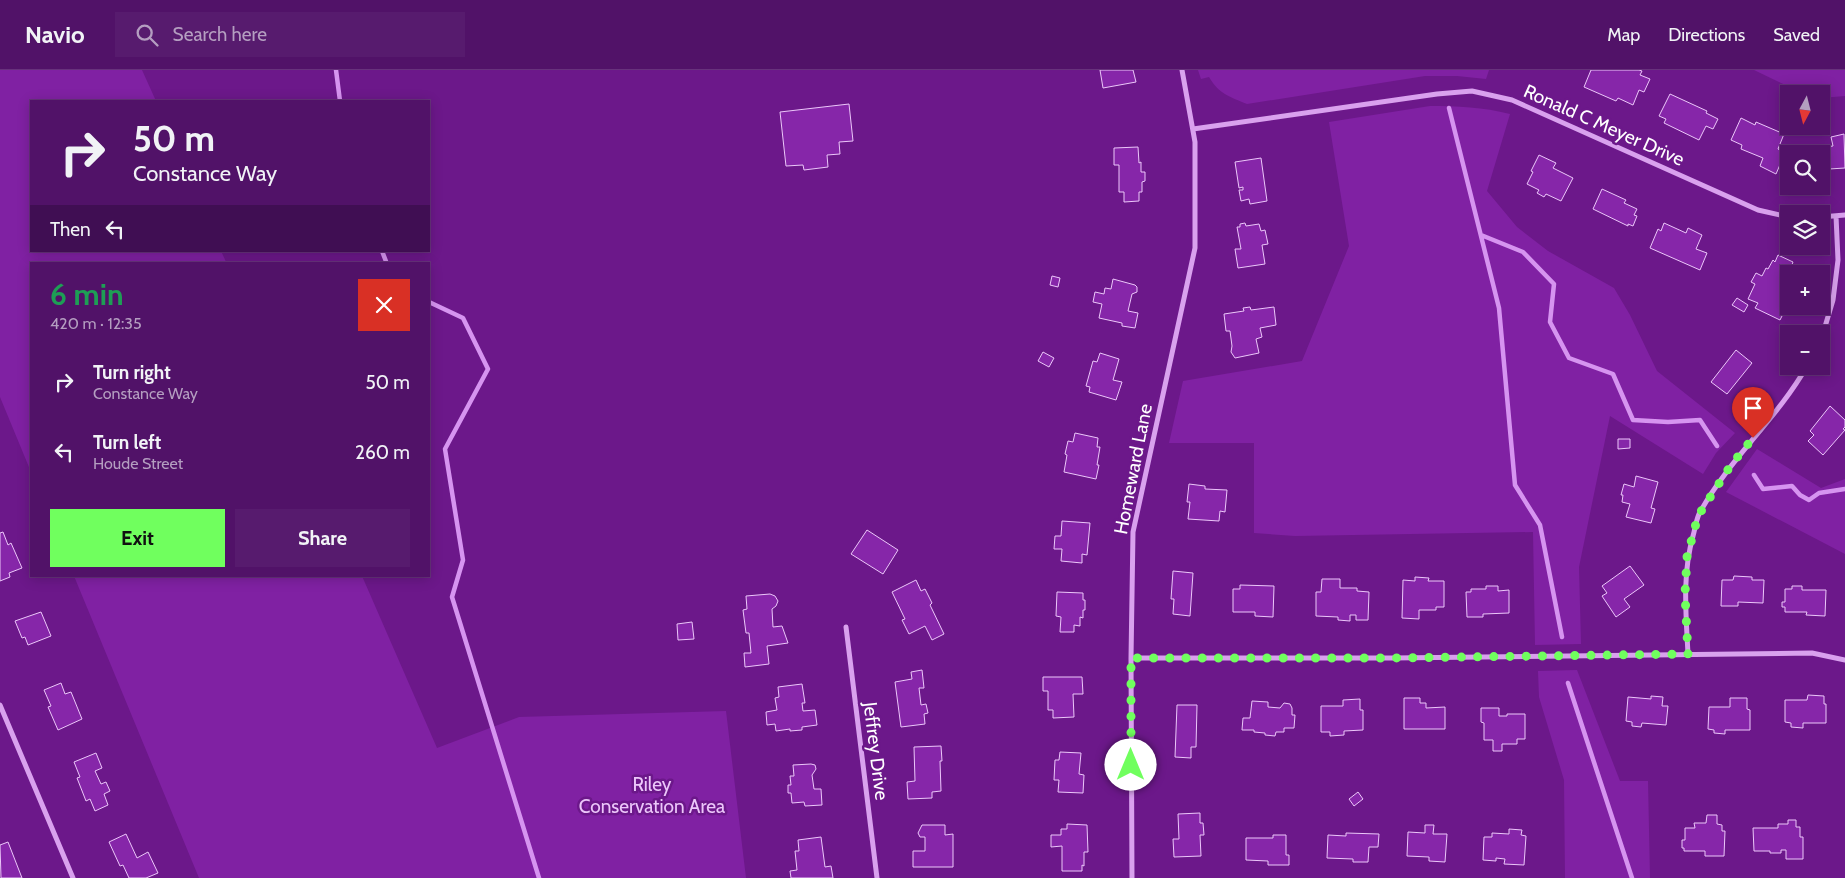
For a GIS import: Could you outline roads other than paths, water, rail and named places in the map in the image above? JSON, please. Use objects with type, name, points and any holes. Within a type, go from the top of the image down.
[{"type":"street","name":"Homeward Lane","points":[[1132,878],[1131,658],[1133,532],[1195,248],[1195,142],[1182,70]]},
{"type":"street","name":"Ronald C Meyer Drive","points":[[1193,129],[1437,94],[1472,91],[1512,100],[1758,210],[1780,215]]},
{"type":"street","points":[[1830,216],[1845,215]]},
{"type":"street","points":[[1826,325],[1833,300],[1837,270],[1836,216]]},
{"type":"street","points":[[1688,654],[1685,594],[1687,557],[1698,516],[1731,465],[1798,383],[1802,375]]},
{"type":"street","name":"Jeffrey Drive","points":[[846,627],[877,878]]},
{"type":"street","points":[[1131,658],[1392,658],[1812,654],[1845,660]]},
{"type":"street","points":[[0,705],[73,878]]},
{"type":"waterway","points":[[336,70],[340,100]]},
{"type":"waterway","points":[[1449,108],[1499,308],[1515,485],[1540,525],[1562,637]]},
{"type":"waterway","points":[[1481,235],[1523,252],[1554,284],[1550,322],[1569,358],[1613,374],[1633,420],[1668,422],[1700,420],[1717,446]]},
{"type":"waterway","points":[[382,252],[386,262]]},
{"type":"waterway","points":[[430,302],[463,318],[488,369],[445,449],[463,560],[452,597],[539,878]]},
{"type":"waterway","points":[[1754,475],[1763,489],[1792,486],[1800,495],[1809,500],[1819,493],[1845,489]]},
{"type":"waterway","points":[[1568,683],[1632,878]]},
{"type":"park label","name":"Riley Conservation Area","points":[[652,795]]}]
